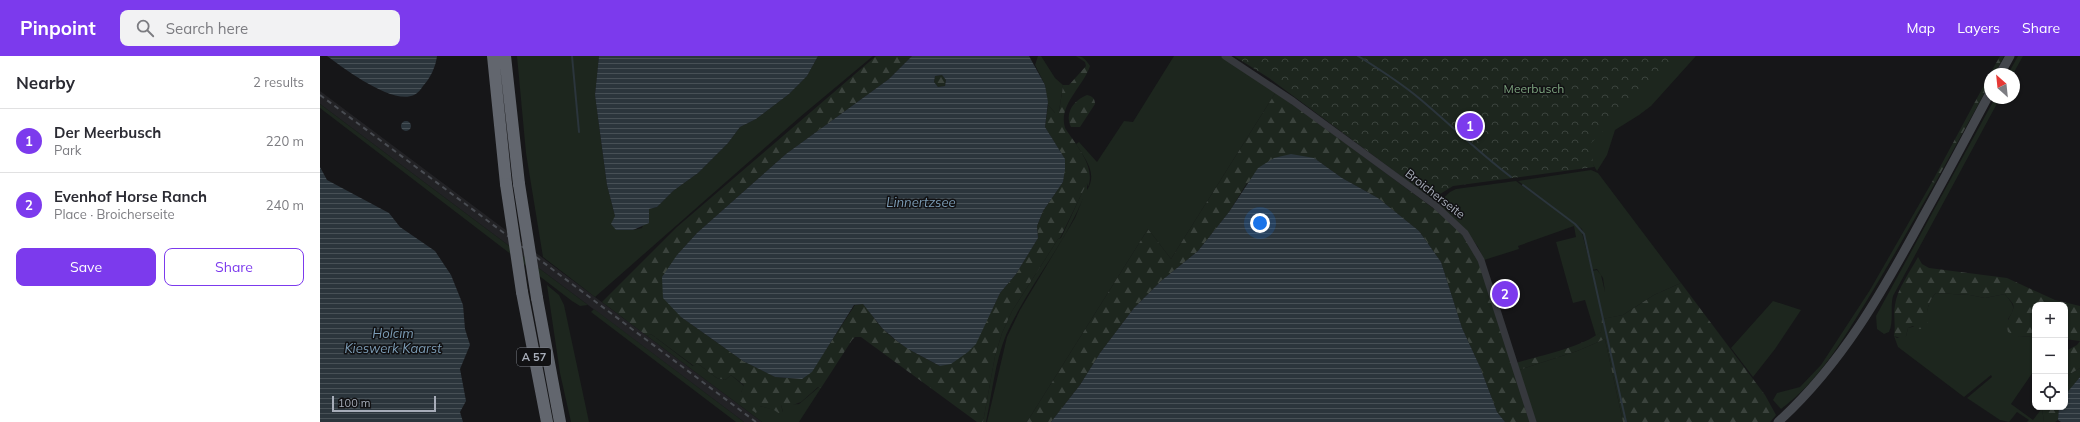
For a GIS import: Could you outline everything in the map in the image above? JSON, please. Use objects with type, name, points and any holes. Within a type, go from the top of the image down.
[{"type":"highway","name":"A 57","points":[[493,56],[506,184],[522,292],[547,422]]},
{"type":"highway","name":"A 57","points":[[505,56],[519,184],[537,298],[560,422]]},
{"type":"main road","points":[[2003,68],[2010,56]]},
{"type":"main road","points":[[1778,422],[1827,370],[1861,325],[1908,246],[1984,104]]},
{"type":"street","name":"Broicherseite","points":[[1225,56],[1293,101],[1435,205],[1465,233],[1475,249],[1483,267],[1533,422]]},
{"type":"shaded area","points":[[320,91],[762,422],[744,422],[320,104]]},
{"type":"green space","points":[[517,56],[599,56],[595,95],[607,185],[615,216],[616,230],[633,230],[642,228],[649,209],[657,207],[673,191],[698,173],[728,143],[740,127],[756,119],[789,94],[807,76],[818,56],[873,56],[800,117],[595,297],[543,257],[526,153]]},
{"type":"green space","points":[[876,56],[912,56],[889,79],[786,154],[697,233],[677,255],[681,317],[743,361],[775,377],[802,379],[823,354],[855,305],[863,304],[879,325],[895,340],[940,366],[991,312],[1000,293],[1016,274],[1038,238],[1037,226],[1043,211],[1063,182],[1065,159],[1045,127],[1048,105],[1055,113],[1059,113],[1063,85],[1069,85],[1086,66],[1085,62],[1076,56],[1081,57],[1086,60],[1090,66],[1087,74],[1068,104],[1064,120],[1065,128],[1084,156],[1087,164],[1090,179],[1088,187],[1087,183],[1060,238],[1012,311],[1002,333],[995,356],[983,422],[977,422],[861,337],[855,337],[852,340],[821,388],[818,387],[801,402],[790,406],[781,405],[783,413],[780,414],[774,410],[760,406],[756,413],[738,400],[744,385],[731,375],[725,380],[717,378],[697,363],[694,366],[651,334],[647,336],[602,302],[677,227]]},
{"type":"green space","points":[[1038,56],[1041,56],[1055,78],[1063,85],[1059,113],[1055,113],[1048,105],[1045,85],[1035,65]]},
{"type":"green space","points":[[1174,56],[1221,56],[1276,92],[1171,259],[1148,229],[1027,422],[987,422],[1007,337],[1020,310],[1075,218],[1084,196],[1066,232],[1015,317],[1006,335],[996,367],[986,422],[983,422],[995,356],[1002,333],[1012,311],[1058,239],[1061,238],[1087,182],[1087,190],[1090,184],[1091,172],[1089,166],[1076,144],[1079,142],[1097,162],[1124,121],[1133,122]]},
{"type":"green space","name":"Meerbusch","points":[[1234,56],[1678,56],[1592,142],[1590,148],[1594,167],[1453,186],[1432,199],[1269,78]]},
{"type":"green space","points":[[1591,56],[1696,56],[1651,106],[1615,130],[1607,155],[1597,171],[1589,158]]},
{"type":"green space","points":[[2000,56],[2004,56],[1998,68],[1993,68]]},
{"type":"green space","points":[[2018,56],[2023,56],[2016,68],[2011,68]]},
{"type":"green space","points":[[942,75],[946,80],[945,86],[938,87],[934,82],[935,76]]},
{"type":"green space","points":[[1984,85],[1984,94],[1935,183],[1932,182]]},
{"type":"green space","points":[[1276,92],[1445,217],[1467,240],[1479,262],[1530,422],[1505,422],[1497,412],[1480,367],[1462,328],[1441,262],[1419,231],[1378,198],[1342,178],[1314,158],[1247,183],[1229,212],[1198,251],[1161,281],[1134,308],[1100,353],[1080,385],[1051,422],[1027,422],[1148,229],[1171,259]]},
{"type":"green space","points":[[1087,95],[1093,98],[1095,104],[1080,127],[1071,127],[1069,117],[1074,104],[1082,97]]},
{"type":"green space","points":[[320,104],[588,305],[580,306],[572,301],[320,108]]},
{"type":"green space","points":[[1992,104],[1997,104],[1893,296],[1892,319],[1889,332],[1884,334],[1877,329],[1876,316]]},
{"type":"green space","points":[[1591,170],[1598,173],[1681,283],[1654,295],[1623,315],[1603,319],[1601,332],[1596,336],[1585,300],[1573,303],[1556,242],[1576,237],[1574,226],[1518,246],[1519,249],[1484,260],[1478,247],[1463,227],[1440,205],[1439,202],[1450,192],[1456,189],[1516,181],[1581,229],[1592,271],[1597,270],[1601,275],[1597,269],[1592,270],[1582,229],[1518,181]],"holes":[[[1601,275],[1603,278],[1605,292]]]},
{"type":"green space","points":[[1932,182],[1935,183],[1848,331],[1818,374],[1781,409],[1773,400],[1777,393],[1800,387],[1821,365],[1870,290]]},
{"type":"green space","points":[[1918,257],[1922,264],[1929,268],[2007,278],[2055,300],[2063,302],[2032,302],[2032,336],[2019,337],[2008,332],[2007,327],[2013,310],[2013,304],[2005,294],[1985,298],[1970,295],[1936,293],[1927,311],[1928,323],[1923,329],[1917,329],[1913,326],[1908,328],[1906,336],[1903,339],[1894,336],[1894,309],[1901,287]]},
{"type":"green space","points":[[1681,283],[1765,395],[1776,415],[1770,422],[1623,422],[1605,339],[1577,351],[1519,370],[1516,363],[1572,347],[1592,338],[1601,332],[1602,319],[1623,315],[1654,295]]},
{"type":"green space","points":[[547,285],[559,295],[564,305],[589,422],[571,422],[560,373]]},
{"type":"green space","points":[[1936,293],[1970,295],[1985,298],[2005,294],[2013,306],[2008,319],[2019,337],[2032,336],[2032,373],[2011,404],[2033,420],[2040,410],[2042,410],[2044,422],[2027,422],[2029,420],[2017,412],[2009,422],[2000,420],[1967,398],[1992,377],[1991,375],[1964,397],[1898,347],[1894,336],[1897,338],[1906,336],[1908,328],[1927,323],[1928,307]]},
{"type":"green space","points":[[1773,301],[1801,310],[1775,349],[1753,377],[1731,348]]},
{"type":"green space","points":[[2068,303],[2080,306],[2080,341],[2068,339]]},
{"type":"green space","points":[[594,309],[744,422],[736,422],[591,312]]},
{"type":"green space","points":[[651,334],[693,366],[697,363],[717,378],[725,380],[731,375],[744,386],[741,393],[760,406],[783,412],[781,405],[799,404],[819,387],[821,388],[799,422],[762,422],[647,336]]},
{"type":"green space","points":[[1605,339],[1623,422],[1536,422],[1519,370],[1577,351]]},
{"type":"green space","points":[[2080,341],[2080,368],[2068,375],[2068,350],[2077,345]]},
{"type":"green space","points":[[2080,368],[2080,377],[2068,392],[2070,380],[2068,379],[2068,375]]},
{"type":"green space","points":[[2042,410],[2059,410],[2058,420],[2055,422],[2044,422]]},
{"type":"water","points":[[327,56],[437,56],[434,68],[426,83],[414,95],[405,97],[394,95],[369,84]]},
{"type":"water","points":[[599,56],[818,56],[807,76],[789,94],[756,119],[740,127],[728,143],[698,173],[673,191],[657,207],[649,209],[649,223],[633,230],[616,230],[611,224],[615,216],[607,185],[595,95]]},
{"type":"water","name":"Linnertzsee","points":[[912,56],[1029,56],[1045,85],[1048,102],[1045,127],[1065,159],[1063,182],[1043,211],[1037,226],[1038,238],[1016,274],[1000,293],[976,344],[968,352],[951,364],[940,366],[908,349],[882,328],[863,304],[854,305],[812,372],[802,379],[775,377],[743,361],[681,317],[663,298],[662,277],[677,255],[697,233],[786,154],[889,79]],"holes":[[[942,75],[946,80],[945,86],[938,87],[934,82],[935,76]]]},
{"type":"water","points":[[404,121],[408,121],[411,126],[408,131],[404,131],[401,128],[401,124]]},
{"type":"water","points":[[1291,154],[1314,158],[1342,178],[1378,198],[1419,231],[1441,262],[1462,328],[1480,367],[1497,412],[1505,422],[1051,422],[1080,385],[1100,353],[1134,308],[1161,281],[1198,251],[1229,212],[1258,168],[1274,158]]},
{"type":"water","name":"Holcim Kieswerk Kaarst","points":[[320,167],[327,180],[389,213],[400,227],[435,251],[451,275],[463,305],[465,329],[470,345],[460,369],[466,401],[460,412],[463,422],[320,422]]},
{"type":"water","points":[[2080,377],[2080,422],[2061,422],[2058,420],[2059,410],[2068,410],[2068,391]]},
{"type":"waterway","points":[[572,56],[579,132]]},
{"type":"waterway","points":[[1358,56],[1390,76],[1413,93],[1511,177]]},
{"type":"waterway","points":[[1523,185],[1575,224],[1584,234],[1626,422]]},
{"type":"railway","points":[[320,95],[756,422]]},
{"type":"place","name":"Der Meerbusch","points":[[1470,126]]},
{"type":"place","name":"Evenhof Horse Ranch","points":[[1505,294]]}]
